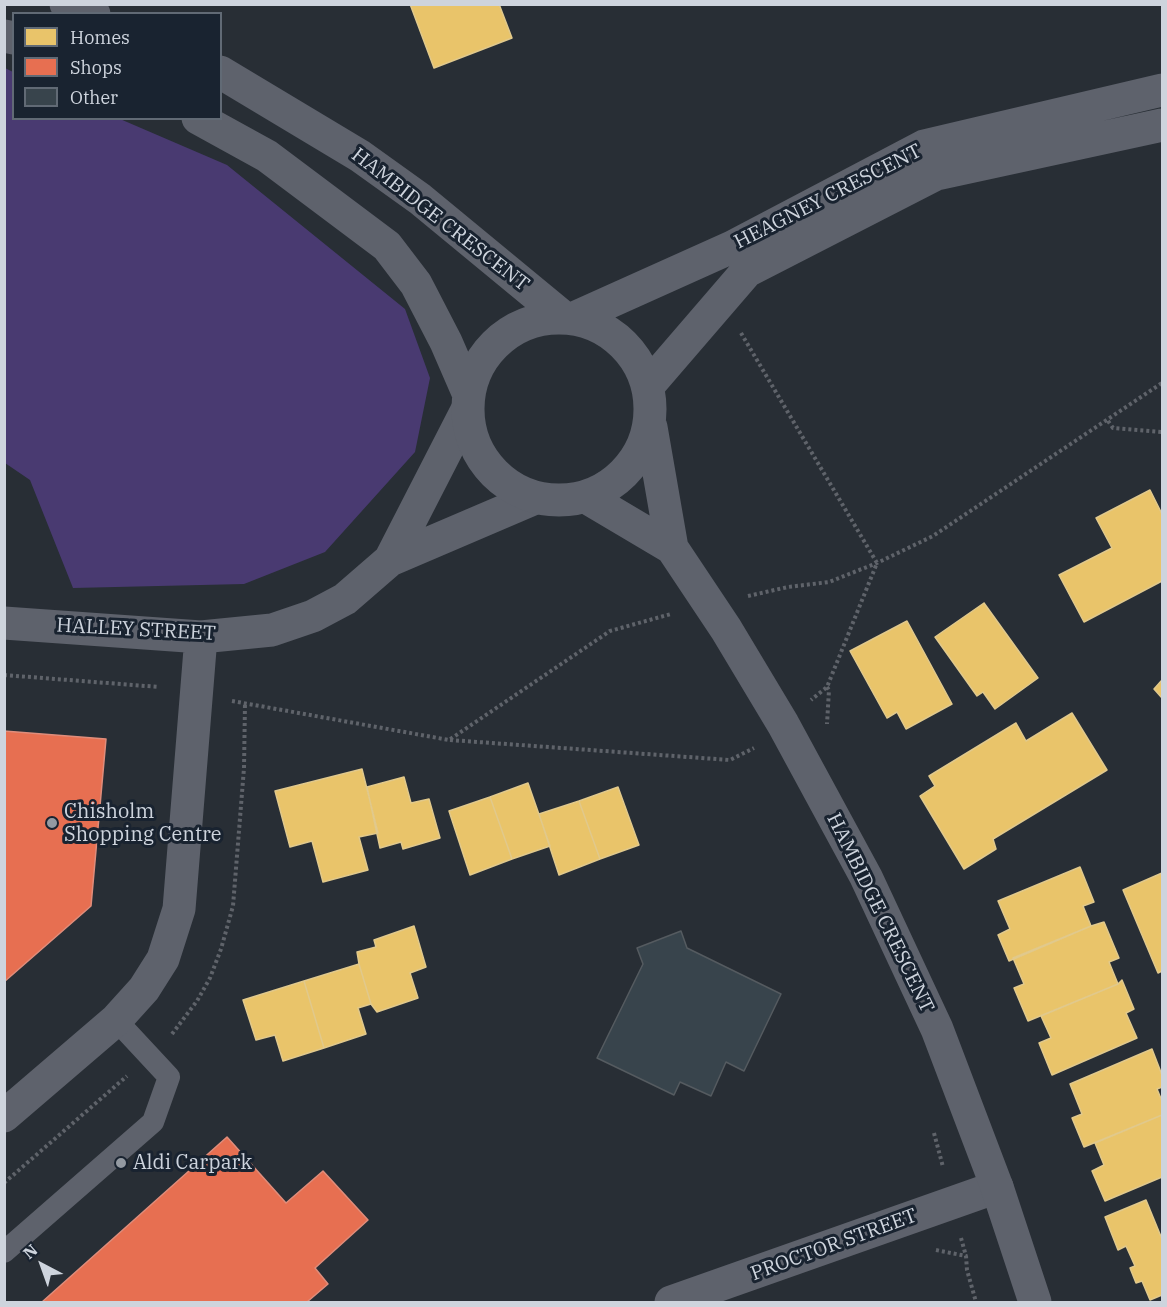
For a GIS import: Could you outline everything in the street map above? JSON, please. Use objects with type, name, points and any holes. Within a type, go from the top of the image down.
[{"type":"street","points":[[66,4],[88,12]]},
{"type":"street","name":"HAMBIDGE CRESCENT","points":[[222,73],[236,79],[360,156],[420,199],[568,318]]},
{"type":"street","name":"HEAGNEY CRESCENT","points":[[648,386],[747,271],[815,220],[924,146],[1162,90]]},
{"type":"street","points":[[202,120],[267,156],[387,246],[416,284],[446,342],[468,402],[476,448],[500,479],[535,498],[560,501],[586,497],[617,480],[640,453],[651,427],[652,406],[648,386],[633,354],[607,330],[568,318],[530,322],[501,338],[479,363],[468,402]]},
{"type":"street","name":"HEAGNEY CRESCENT","points":[[568,318],[732,247],[815,220],[936,174],[1162,125]]},
{"type":"street","name":"HALLEY STREET","points":[[390,560],[468,402]]},
{"type":"street","name":"HAMBIDGE CRESCENT","points":[[651,427],[679,558],[726,629],[783,724],[866,877],[937,1029],[997,1187],[1035,1302]]},
{"type":"street","name":"HAMBIDGE CRESCENT","points":[[586,497],[679,558]]},
{"type":"street","name":"HALLEY STREET","points":[[4,623],[201,637],[272,630],[313,616],[345,599],[390,560],[535,498]]},
{"type":"street","points":[[4,1116],[116,1020],[144,989],[163,959],[179,909],[201,637]]},
{"type":"street","name":"PROCTOR STREET","points":[[671,1302],[997,1187]]},
{"type":"lane","points":[[4,1252],[153,1122],[169,1077],[116,1020]]},
{"type":"path","points":[[745,342],[877,562]]},
{"type":"path","points":[[743,597],[788,587],[829,582],[933,536],[1162,383]]},
{"type":"path","points":[[1108,421],[1113,428],[1162,432]]},
{"type":"path","points":[[827,687],[877,562]]},
{"type":"path","points":[[449,740],[610,631],[675,613]]},
{"type":"path","points":[[4,675],[148,685],[449,740],[730,760],[755,747]]},
{"type":"path","points":[[930,1251],[938,1250],[966,1256],[967,1270],[976,1302]]},
{"type":"shaded area","points":[[5,68],[12,72],[12,120],[122,120],[227,165],[405,309],[430,378],[415,452],[325,552],[244,584],[73,588],[30,480],[5,463]]},
{"type":"building: Homes","points":[[410,4],[499,4],[512,38],[434,68]]},
{"type":"building: Homes","points":[[1150,490],[1162,514],[1162,581],[1084,622],[1059,575],[1112,548],[1096,518]]},
{"type":"building: Homes","points":[[984,603],[1038,678],[995,709],[983,692],[977,696],[935,637]]},
{"type":"building: Homes","points":[[907,621],[952,704],[906,729],[897,712],[887,718],[850,651]]},
{"type":"building: Homes","points":[[1162,680],[1162,698],[1154,689]]},
{"type":"building: Homes","points":[[1072,713],[1107,770],[993,839],[996,849],[964,869],[920,796],[935,786],[929,776],[1016,723],[1026,741]]},
{"type":"building: Homes","points":[[362,769],[378,833],[359,837],[368,870],[323,882],[312,841],[290,847],[275,791]]},
{"type":"building: Homes","points":[[404,777],[411,803],[429,799],[440,838],[403,849],[401,842],[380,848],[367,787]]},
{"type":"building: Homes","points":[[528,783],[550,846],[512,859],[490,797]]},
{"type":"building: Homes","points":[[618,787],[639,845],[600,859],[579,801]]},
{"type":"building: Homes","points":[[490,797],[512,859],[470,875],[449,811]]},
{"type":"building: Homes","points":[[579,801],[600,859],[559,875],[539,814]]},
{"type":"building: Homes","points":[[1080,867],[1094,902],[1083,906],[1091,926],[1009,961],[998,935],[1010,929],[998,901]]},
{"type":"building: Homes","points":[[1162,873],[1162,971],[1158,973],[1123,890]]},
{"type":"building: Homes","points":[[1104,922],[1119,958],[1109,962],[1118,984],[1028,1021],[1014,988],[1024,984],[1013,958]]},
{"type":"building: Homes","points":[[414,926],[426,967],[410,973],[418,998],[377,1012],[371,1004],[357,952],[376,947],[374,940]]},
{"type":"building: Homes","points":[[359,964],[371,1004],[358,1008],[366,1034],[324,1048],[304,981]]},
{"type":"building: Homes","points":[[1122,980],[1134,1009],[1126,1013],[1137,1038],[1052,1075],[1039,1043],[1051,1038],[1041,1016],[1118,984]]},
{"type":"building: Homes","points":[[304,981],[324,1048],[283,1061],[275,1035],[256,1040],[243,1000]]},
{"type":"building: Homes","points":[[1152,1049],[1162,1075],[1162,1087],[1157,1089],[1162,1101],[1162,1115],[1084,1147],[1072,1118],[1082,1114],[1070,1084]]},
{"type":"building: Homes","points":[[1162,1115],[1162,1177],[1105,1201],[1092,1171],[1104,1165],[1095,1143]]},
{"type":"building: Homes","points":[[1146,1200],[1162,1239],[1162,1295],[1150,1300],[1142,1281],[1136,1283],[1130,1268],[1135,1266],[1126,1246],[1118,1250],[1105,1217]]},
{"type":"building: Shops","name":"Chisholm Shopping Centre","points":[[4,731],[106,739],[91,906],[4,982]]},
{"type":"building: Shops","points":[[227,1137],[286,1203],[323,1171],[368,1220],[315,1268],[328,1284],[307,1302],[42,1302]]},
{"type":"building: Other","points":[[681,931],[687,948],[781,994],[744,1071],[726,1062],[711,1096],[680,1082],[674,1095],[597,1058],[643,964],[637,948]]},
{"type":"place","name":"Chisholm Shopping Centre","points":[[52,823]]},
{"type":"place","name":"Aldi Carpark","points":[[121,1163]]}]
